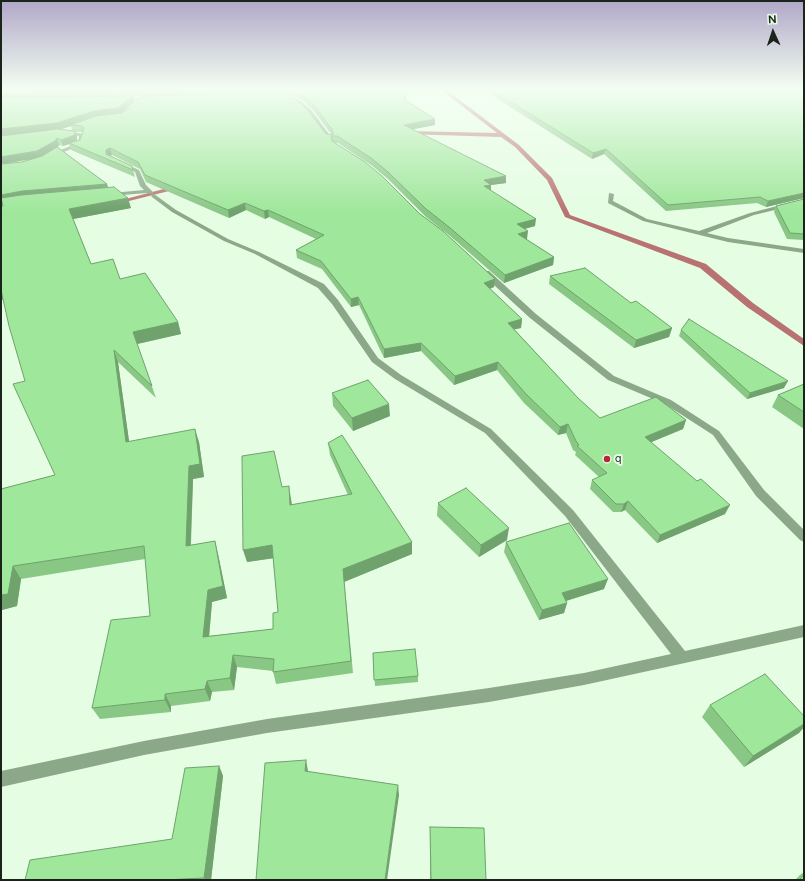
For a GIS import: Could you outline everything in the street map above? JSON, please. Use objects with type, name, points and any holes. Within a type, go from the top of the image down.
[{"type":"street","points":[[42,160],[80,144],[82,136],[60,132],[65,130]]},
{"type":"street","points":[[323,130],[330,139]]},
{"type":"street","points":[[111,158],[137,171],[143,186],[151,194],[174,211],[226,240],[257,253],[321,286],[335,302],[375,360],[398,377],[488,432],[569,514],[682,658]]},
{"type":"street","points":[[104,196],[151,194]]},
{"type":"street","points":[[611,194],[610,202],[645,220],[728,240],[804,251]]},
{"type":"street","points":[[700,233],[752,214],[804,201]]},
{"type":"street","points":[[480,267],[533,316],[611,378],[668,402],[716,433],[760,493],[804,537]]},
{"type":"street","points":[[1,779],[144,748],[213,735],[489,695],[584,679],[804,631]]},
{"type":"building","points":[[49,130],[75,131],[75,135],[61,140],[57,138],[55,141],[37,151],[1,157],[1,136]]},
{"type":"building","points":[[83,130],[323,130],[326,134],[333,135],[333,131],[414,130],[506,176],[484,180],[491,185],[484,186],[536,219],[517,224],[528,231],[518,234],[554,257],[505,275],[426,209],[388,172],[371,158],[337,136],[331,136],[332,141],[365,162],[382,176],[420,214],[443,231],[495,279],[484,283],[522,319],[508,323],[578,398],[600,418],[656,397],[686,420],[645,437],[697,481],[701,479],[730,505],[660,535],[628,501],[624,504],[616,504],[592,480],[607,473],[577,446],[579,445],[568,424],[560,427],[526,394],[498,362],[455,376],[421,343],[384,349],[358,297],[351,299],[321,261],[296,250],[324,235],[268,210],[264,211],[245,203],[228,210],[145,175],[138,162],[110,148],[106,150],[106,154],[132,166],[133,170],[69,143],[80,140]]},
{"type":"building","points":[[556,130],[804,130],[804,193],[768,201],[760,197],[668,205],[606,149],[593,153]]},
{"type":"building","points":[[57,147],[107,184],[22,191],[1,195],[1,164],[22,162],[42,156]]},
{"type":"building","points":[[114,187],[128,198],[69,209],[91,264],[113,259],[120,279],[145,273],[178,322],[133,332],[152,386],[114,350],[126,442],[195,429],[200,464],[189,466],[186,546],[215,541],[223,586],[208,590],[203,637],[273,629],[273,613],[278,612],[272,545],[243,550],[242,456],[274,451],[282,487],[289,486],[290,505],[352,494],[328,443],[342,435],[412,542],[343,569],[351,661],[273,672],[274,659],[233,655],[230,678],[207,681],[205,689],[165,694],[165,700],[92,708],[111,620],[150,616],[144,546],[13,566],[8,594],[1,595],[1,489],[55,475],[13,384],[25,381],[9,326],[1,290],[1,206],[3,206],[1,198]]},
{"type":"building","points":[[804,199],[804,234],[790,233],[776,206]]},
{"type":"building","points":[[585,268],[631,303],[636,301],[672,328],[636,340],[550,276]]},
{"type":"building","points":[[689,319],[788,381],[750,393],[681,330]]},
{"type":"building","points":[[368,380],[389,404],[352,418],[332,393]]},
{"type":"building","points":[[804,384],[804,412],[778,395]]},
{"type":"building","points":[[466,488],[509,528],[481,545],[438,503]]},
{"type":"building","points":[[569,523],[608,579],[562,593],[567,603],[542,610],[506,542]]},
{"type":"building","points":[[415,649],[418,676],[374,680],[373,653]]},
{"type":"building","points":[[765,674],[804,716],[804,724],[753,756],[710,705]]},
{"type":"building","points":[[306,760],[305,771],[398,785],[385,880],[256,880],[265,763]]},
{"type":"building","points":[[219,766],[204,878],[163,880],[25,880],[30,860],[172,839],[185,768]]},
{"type":"building","points":[[430,827],[484,828],[486,880],[431,880]]},
{"type":"building","points":[[804,875],[804,880],[799,880]]},
{"type":"waterway","points":[[496,130],[503,135]]},
{"type":"waterway","points":[[407,133],[503,135]]},
{"type":"waterway","points":[[503,135],[517,146],[550,179],[567,216],[703,266],[750,305],[804,343]]},
{"type":"waterway","points":[[117,202],[179,187]]},
{"type":"place","name":"q","points":[[607,459]]}]
